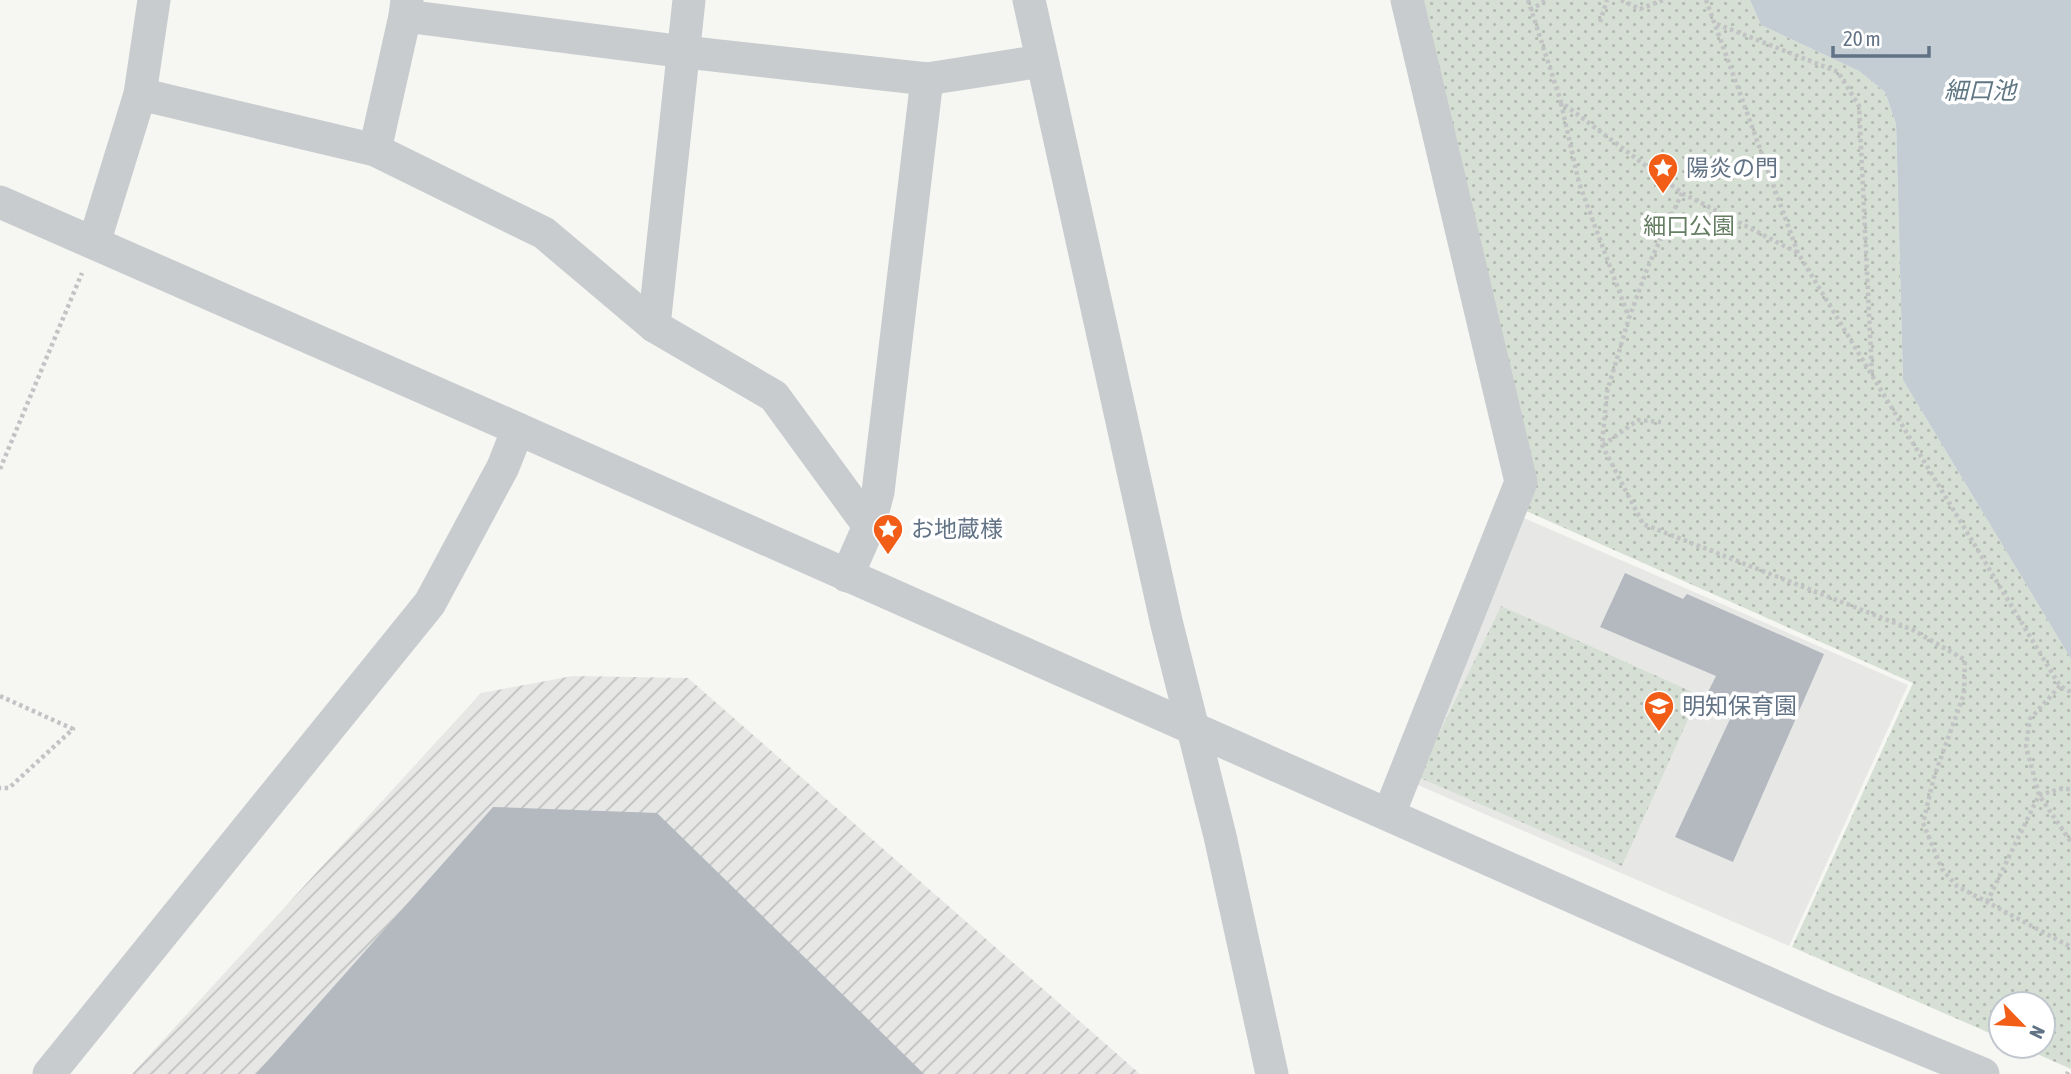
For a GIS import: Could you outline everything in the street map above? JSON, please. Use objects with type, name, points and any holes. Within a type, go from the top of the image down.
[{"type":"street","points":[[94,243],[140,94],[154,0]]},
{"type":"street","points":[[654,326],[689,0]]},
{"type":"street","points":[[1029,0],[1167,625],[1220,836],[1272,1074]]},
{"type":"street","points":[[1389,814],[1521,482],[1407,0]]},
{"type":"street","points":[[375,150],[406,8],[685,52],[927,79],[1042,61]]},
{"type":"street","points":[[847,576],[869,526],[878,492],[927,79]]},
{"type":"street","points":[[140,94],[375,150],[544,233],[654,326],[774,396],[869,526]]},
{"type":"street","points":[[0,202],[1826,1009],[1983,1074]]},
{"type":"street","points":[[49,1074],[430,603],[503,467],[518,429]]},
{"type":"path","points":[[1528,0],[1560,102],[1579,183],[1629,318]]},
{"type":"path","points":[[1530,10],[1547,0]]},
{"type":"path","points":[[1600,22],[1607,0]]},
{"type":"path","points":[[1621,0],[1640,9],[1663,0]]},
{"type":"path","points":[[1706,0],[1798,253],[2060,686],[2071,692]]},
{"type":"path","points":[[1716,24],[1838,72],[1859,106],[1872,377]]},
{"type":"path","points":[[1560,102],[1682,193],[1798,253]]},
{"type":"path","points":[[1682,193],[1649,264],[1629,318],[1607,393],[1602,445],[1643,524],[1913,630],[1965,660],[1964,694],[1934,777],[1923,823],[1942,869],[1957,886],[2071,947]]},
{"type":"path","points":[[0,469],[94,243]]},
{"type":"path","points":[[1602,445],[1638,420],[1661,422]]},
{"type":"path","points":[[2060,686],[2030,719],[2026,746],[2039,795],[2071,842]]},
{"type":"path","points":[[0,696],[73,729],[9,788],[0,788]]},
{"type":"path","points":[[1987,902],[2039,795],[2071,789]]},
{"type":"shaded area","name":"明知保育園","points":[[1524,518],[1908,685],[1789,946],[1411,782]]},
{"type":"shaded area","points":[[573,676],[688,678],[1140,1074],[132,1074],[481,693]]},
{"type":"green space","name":"細口公園","points":[[1422,0],[1750,0],[1761,25],[1859,71],[1885,92],[1896,124],[1903,380],[2071,659],[2071,1069],[2051,1060],[2057,1060],[2057,990],[1987,990],[1987,1032],[1792,947],[1913,683],[1522,509]]},
{"type":"green space","points":[[1501,606],[1699,695],[1622,866],[1418,777]]},
{"type":"water","name":"細口池","points":[[1750,0],[2071,0],[2071,659],[1903,380],[1896,124],[1885,92],[1859,71],[1761,25]]},
{"type":"building","points":[[1625,573],[1683,599],[1687,594],[1824,654],[1733,862],[1675,837],[1730,719],[1701,706],[1716,676],[1600,627]]},
{"type":"building","points":[[493,807],[657,813],[924,1074],[256,1074]]},
{"type":"place","name":"陽炎の門","points":[[1663,195]]},
{"type":"place","name":"お地蔵様","points":[[888,556]]},
{"type":"place","name":"明知保育園","points":[[1659,733]]}]
